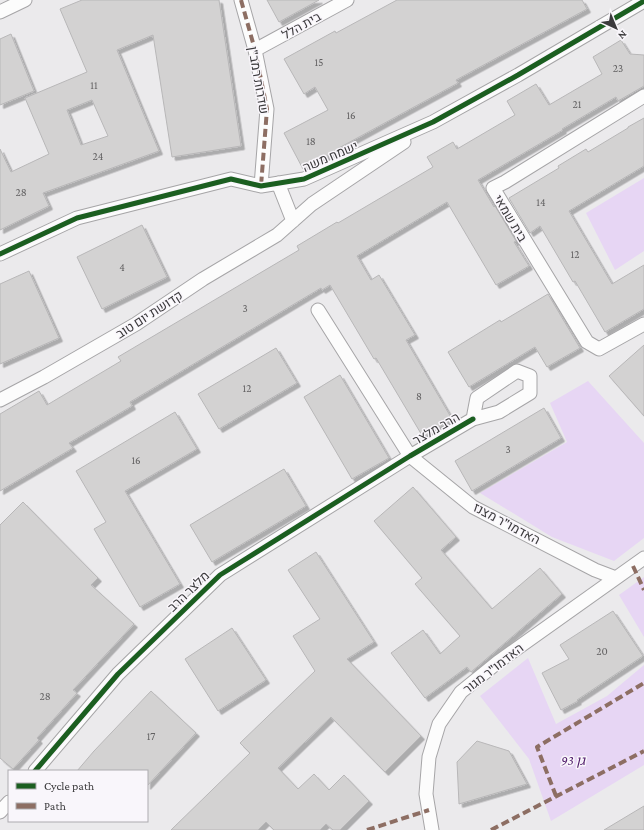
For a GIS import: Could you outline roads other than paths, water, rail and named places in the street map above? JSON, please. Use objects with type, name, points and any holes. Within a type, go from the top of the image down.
[{"type":"street","points":[[0,12],[25,0]]},
{"type":"street","name":"שדרות רמב\"ן","points":[[241,0],[255,50],[267,109],[261,186]]},
{"type":"street","name":"בית הלל","points":[[255,50],[347,0]]},
{"type":"street","name":"ישמח משה","points":[[0,254],[77,218],[231,179],[261,186],[304,180],[433,122],[518,75],[644,1]]},
{"type":"street","name":"בית שמאי","points":[[644,96],[493,188],[587,342],[599,349],[644,324]]},
{"type":"street","name":"ישמח משה","points":[[293,221],[312,204],[433,122]]},
{"type":"street","points":[[278,183],[293,221]]},
{"type":"street","name":"קדושת יום טוב","points":[[0,400],[136,324],[203,279],[277,235],[293,221]]},
{"type":"street","name":"האדמו\"ר מצנז","points":[[318,310],[410,456],[473,507],[595,570],[616,578]]},
{"type":"street","name":"הרב מלצר","points":[[410,456],[473,419]]},
{"type":"street","name":"מלצר הרב","points":[[36,770],[118,674],[220,575],[410,456]]},
{"type":"street","name":"האדמו\"ר מגור","points":[[432,830],[426,794],[429,757],[439,724],[461,692],[498,662],[644,558]]},
{"type":"street","points":[[0,812],[8,803]]},
{"type":"park label","name":"גן 93","points":[[573,760]]}]
